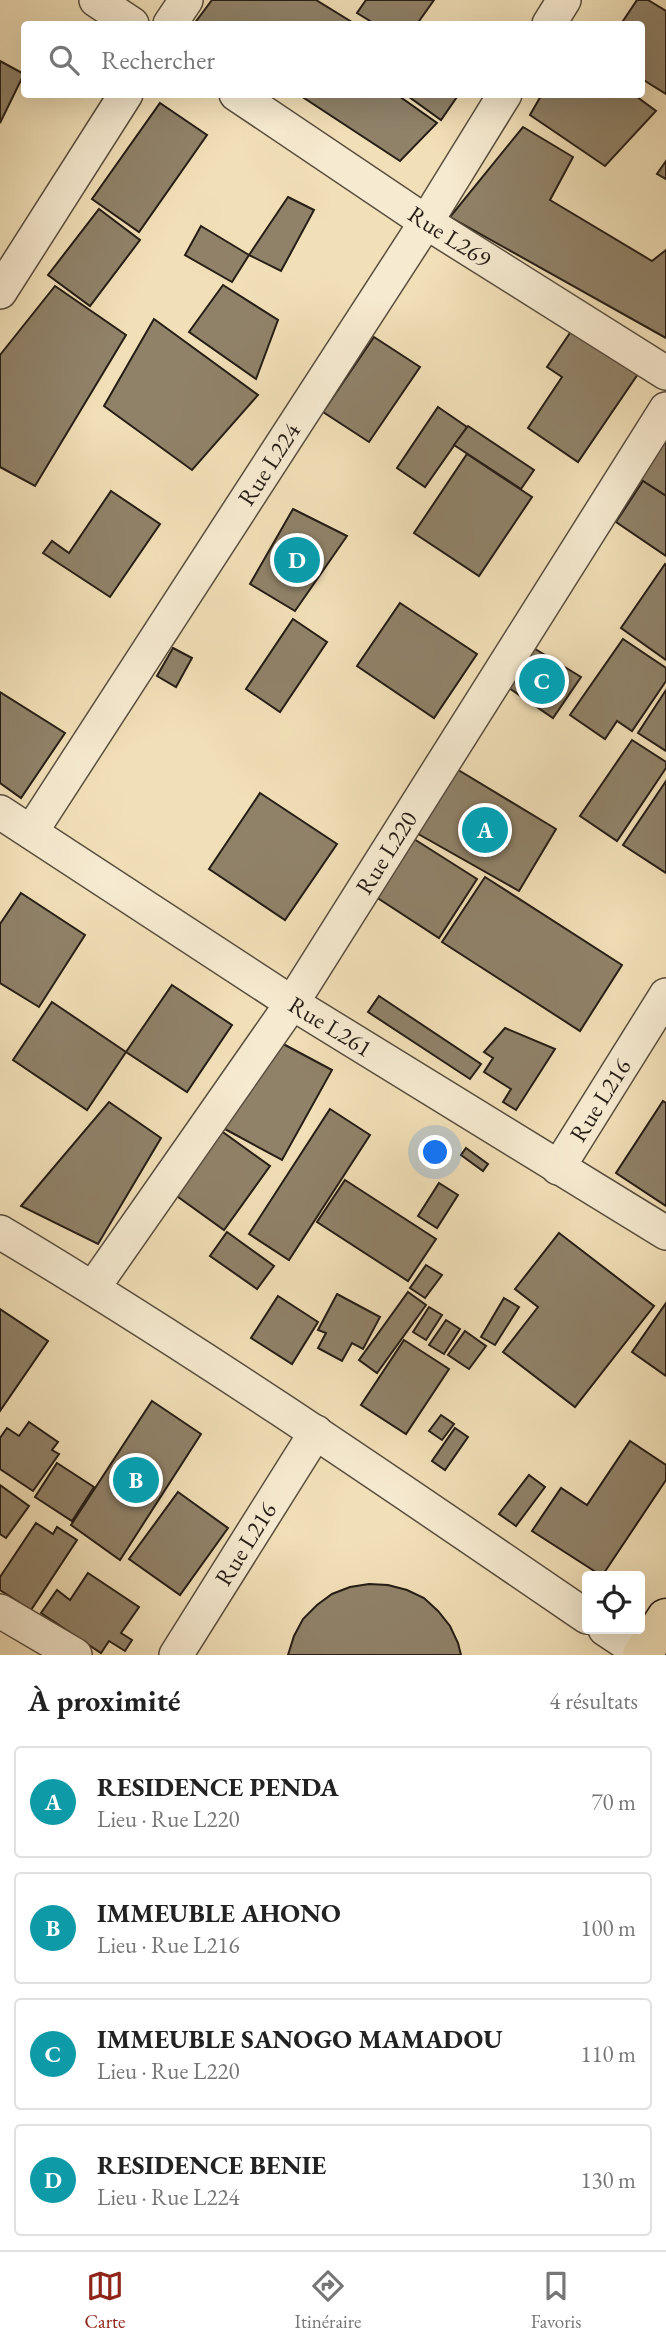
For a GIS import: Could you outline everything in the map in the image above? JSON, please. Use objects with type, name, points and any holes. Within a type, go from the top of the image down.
[{"type":"main road","points":[[643,1655],[666,1618]]},
{"type":"street","points":[[96,0],[128,21]]},
{"type":"street","points":[[172,21],[186,0]]},
{"type":"street","points":[[550,21],[564,0]]},
{"type":"street","points":[[0,292],[123,98]]},
{"type":"street","name":"Rue L269","points":[[242,98],[426,222],[666,373]]},
{"type":"street","name":"Rue L224","points":[[31,832],[426,222],[503,98]]},
{"type":"street","name":"Rue L220","points":[[93,1288],[292,1003],[666,409]]},
{"type":"street","name":"Rue L261","points":[[0,811],[292,1003],[666,1233]]},
{"type":"street","name":"Rue L216","points":[[558,1168],[666,995]]},
{"type":"street","points":[[0,1232],[93,1288],[316,1432],[582,1614]]},
{"type":"street","name":"Rue L216","points":[[176,1655],[316,1432]]},
{"type":"street","points":[[0,1611],[75,1655]]},
{"type":"street","points":[[612,1634],[643,1655]]},
{"type":"building","points":[[212,0],[316,0],[350,21],[196,21]]},
{"type":"building","points":[[366,0],[434,0],[419,21],[370,21],[357,13]]},
{"type":"building","points":[[637,0],[648,0],[666,11],[666,94],[645,81],[645,21],[623,21]]},
{"type":"building","points":[[0,61],[21,72],[21,80],[0,123]]},
{"type":"building","points":[[304,98],[402,98],[437,123],[400,161]]},
{"type":"building","points":[[411,98],[456,98],[441,120]]},
{"type":"building","points":[[540,98],[638,98],[656,111],[605,166],[530,115]]},
{"type":"building","points":[[160,103],[207,135],[139,232],[92,199]]},
{"type":"building","points":[[523,127],[573,157],[550,200],[652,261],[666,250],[666,338],[450,217]]},
{"type":"building","points":[[666,161],[666,179],[657,174]]},
{"type":"building","points":[[288,197],[314,210],[281,271],[249,255]]},
{"type":"building","points":[[99,209],[140,240],[90,306],[48,275]]},
{"type":"building","points":[[201,226],[249,255],[232,282],[185,255]]},
{"type":"building","points":[[223,285],[278,320],[256,379],[189,332]]},
{"type":"building","points":[[55,286],[126,335],[35,486],[0,467],[0,355]]},
{"type":"building","points":[[154,319],[258,395],[192,470],[104,406]]},
{"type":"building","points":[[572,330],[638,374],[578,462],[528,428],[562,377],[547,367]]},
{"type":"building","points":[[374,337],[420,367],[369,442],[323,412]]},
{"type":"building","points":[[438,407],[467,427],[425,487],[397,468]]},
{"type":"building","points":[[468,426],[534,470],[521,489],[454,445]]},
{"type":"building","points":[[666,431],[666,496],[635,476]]},
{"type":"building","points":[[467,454],[532,497],[479,576],[414,533]]},
{"type":"building","points":[[643,481],[666,496],[666,556],[616,522]]},
{"type":"building","points":[[111,491],[160,524],[110,597],[43,553],[52,541],[69,553]]},
{"type":"building","points":[[293,509],[347,536],[295,611],[250,584]]},
{"type":"building","points":[[666,565],[666,660],[621,628]]},
{"type":"building","points":[[400,603],[477,654],[434,718],[357,666]]},
{"type":"building","points":[[293,619],[327,642],[280,712],[246,689]]},
{"type":"building","points":[[623,639],[666,668],[666,681],[632,731],[617,721],[605,739],[570,715]]},
{"type":"building","points":[[527,644],[581,677],[553,718],[503,684]]},
{"type":"building","points":[[173,648],[192,658],[176,687],[157,676]]},
{"type":"building","points":[[666,690],[666,751],[638,733]]},
{"type":"building","points":[[0,692],[65,733],[21,798],[0,783]]},
{"type":"building","points":[[632,740],[666,762],[666,768],[617,841],[580,816]]},
{"type":"building","points":[[455,768],[556,829],[519,891],[413,831]]},
{"type":"building","points":[[666,781],[666,873],[623,845]]},
{"type":"building","points":[[260,793],[337,844],[285,920],[209,869]]},
{"type":"building","points":[[414,839],[477,879],[439,938],[376,897]]},
{"type":"building","points":[[485,877],[622,965],[580,1031],[442,942]]},
{"type":"building","points":[[21,893],[85,935],[39,1007],[0,983],[0,924]]},
{"type":"building","points":[[172,985],[232,1025],[187,1092],[126,1052]]},
{"type":"building","points":[[379,996],[481,1064],[470,1079],[368,1012]]},
{"type":"building","points":[[52,1002],[126,1052],[87,1110],[13,1060]]},
{"type":"building","points":[[505,1028],[555,1049],[516,1110],[503,1102],[511,1089],[484,1072],[493,1058],[484,1052]]},
{"type":"building","points":[[272,1038],[332,1070],[282,1160],[223,1128]]},
{"type":"building","points":[[663,1101],[666,1103],[666,1206],[616,1173]]},
{"type":"building","points":[[109,1102],[161,1138],[98,1244],[21,1206]]},
{"type":"building","points":[[330,1109],[370,1135],[289,1260],[249,1234]]},
{"type":"building","points":[[220,1130],[270,1166],[224,1230],[174,1194]]},
{"type":"building","points":[[466,1148],[488,1164],[483,1171],[461,1155]]},
{"type":"building","points":[[345,1180],[436,1239],[408,1281],[317,1222]]},
{"type":"building","points":[[439,1183],[458,1195],[437,1228],[418,1216]]},
{"type":"building","points":[[227,1232],[274,1266],[257,1289],[210,1256]]},
{"type":"building","points":[[559,1233],[654,1306],[575,1407],[503,1352],[538,1307],[515,1289]]},
{"type":"building","points":[[426,1265],[442,1275],[425,1298],[410,1288]]},
{"type":"building","points":[[408,1292],[426,1305],[377,1373],[359,1360]]},
{"type":"building","points":[[337,1294],[380,1317],[363,1349],[352,1343],[342,1361],[318,1348],[326,1333],[318,1330]]},
{"type":"building","points":[[278,1296],[318,1322],[292,1364],[251,1338]]},
{"type":"building","points":[[504,1298],[519,1307],[495,1345],[481,1337]]},
{"type":"building","points":[[666,1303],[666,1376],[632,1352]]},
{"type":"building","points":[[429,1307],[442,1315],[426,1340],[413,1332]]},
{"type":"building","points":[[0,1309],[48,1341],[0,1411]]},
{"type":"building","points":[[446,1320],[460,1329],[444,1354],[429,1345]]},
{"type":"building","points":[[465,1331],[486,1346],[469,1369],[448,1355]]},
{"type":"building","points":[[404,1340],[449,1369],[406,1434],[361,1405]]},
{"type":"building","points":[[152,1401],[201,1434],[120,1560],[71,1525]]},
{"type":"building","points":[[441,1415],[454,1424],[442,1440],[429,1431]]},
{"type":"building","points":[[29,1422],[58,1442],[52,1450],[59,1454],[33,1491],[0,1469],[0,1438],[7,1428],[19,1436]]},
{"type":"building","points":[[455,1428],[468,1437],[445,1470],[432,1461]]},
{"type":"building","points":[[630,1441],[666,1465],[666,1480],[605,1571],[594,1571],[532,1531],[561,1488],[587,1505]]},
{"type":"building","points":[[57,1463],[94,1487],[72,1521],[35,1497]]},
{"type":"building","points":[[529,1475],[545,1487],[516,1526],[499,1514]]},
{"type":"building","points":[[0,1485],[29,1506],[6,1538],[0,1534]]},
{"type":"building","points":[[178,1492],[228,1528],[180,1595],[129,1559]]},
{"type":"building","points":[[36,1523],[53,1534],[57,1527],[77,1540],[31,1610],[0,1590],[0,1577]]},
{"type":"building","points":[[88,1573],[139,1607],[121,1633],[132,1640],[125,1651],[109,1641],[101,1653],[41,1613],[57,1590],[70,1600]]},
{"type":"building","points":[[369,1584],[388,1585],[424,1598],[450,1626],[461,1655],[288,1655],[303,1619],[317,1605],[332,1594]]},
{"type":"place","name":"RESIDENCE BENIE","points":[[297,560]]},
{"type":"place","name":"IMMEUBLE SANOGO MAMADOU","points":[[542,681]]},
{"type":"place","name":"RESIDENCE PENDA","points":[[485,830]]},
{"type":"place","name":"IMMEUBLE AHONO","points":[[136,1480]]}]
